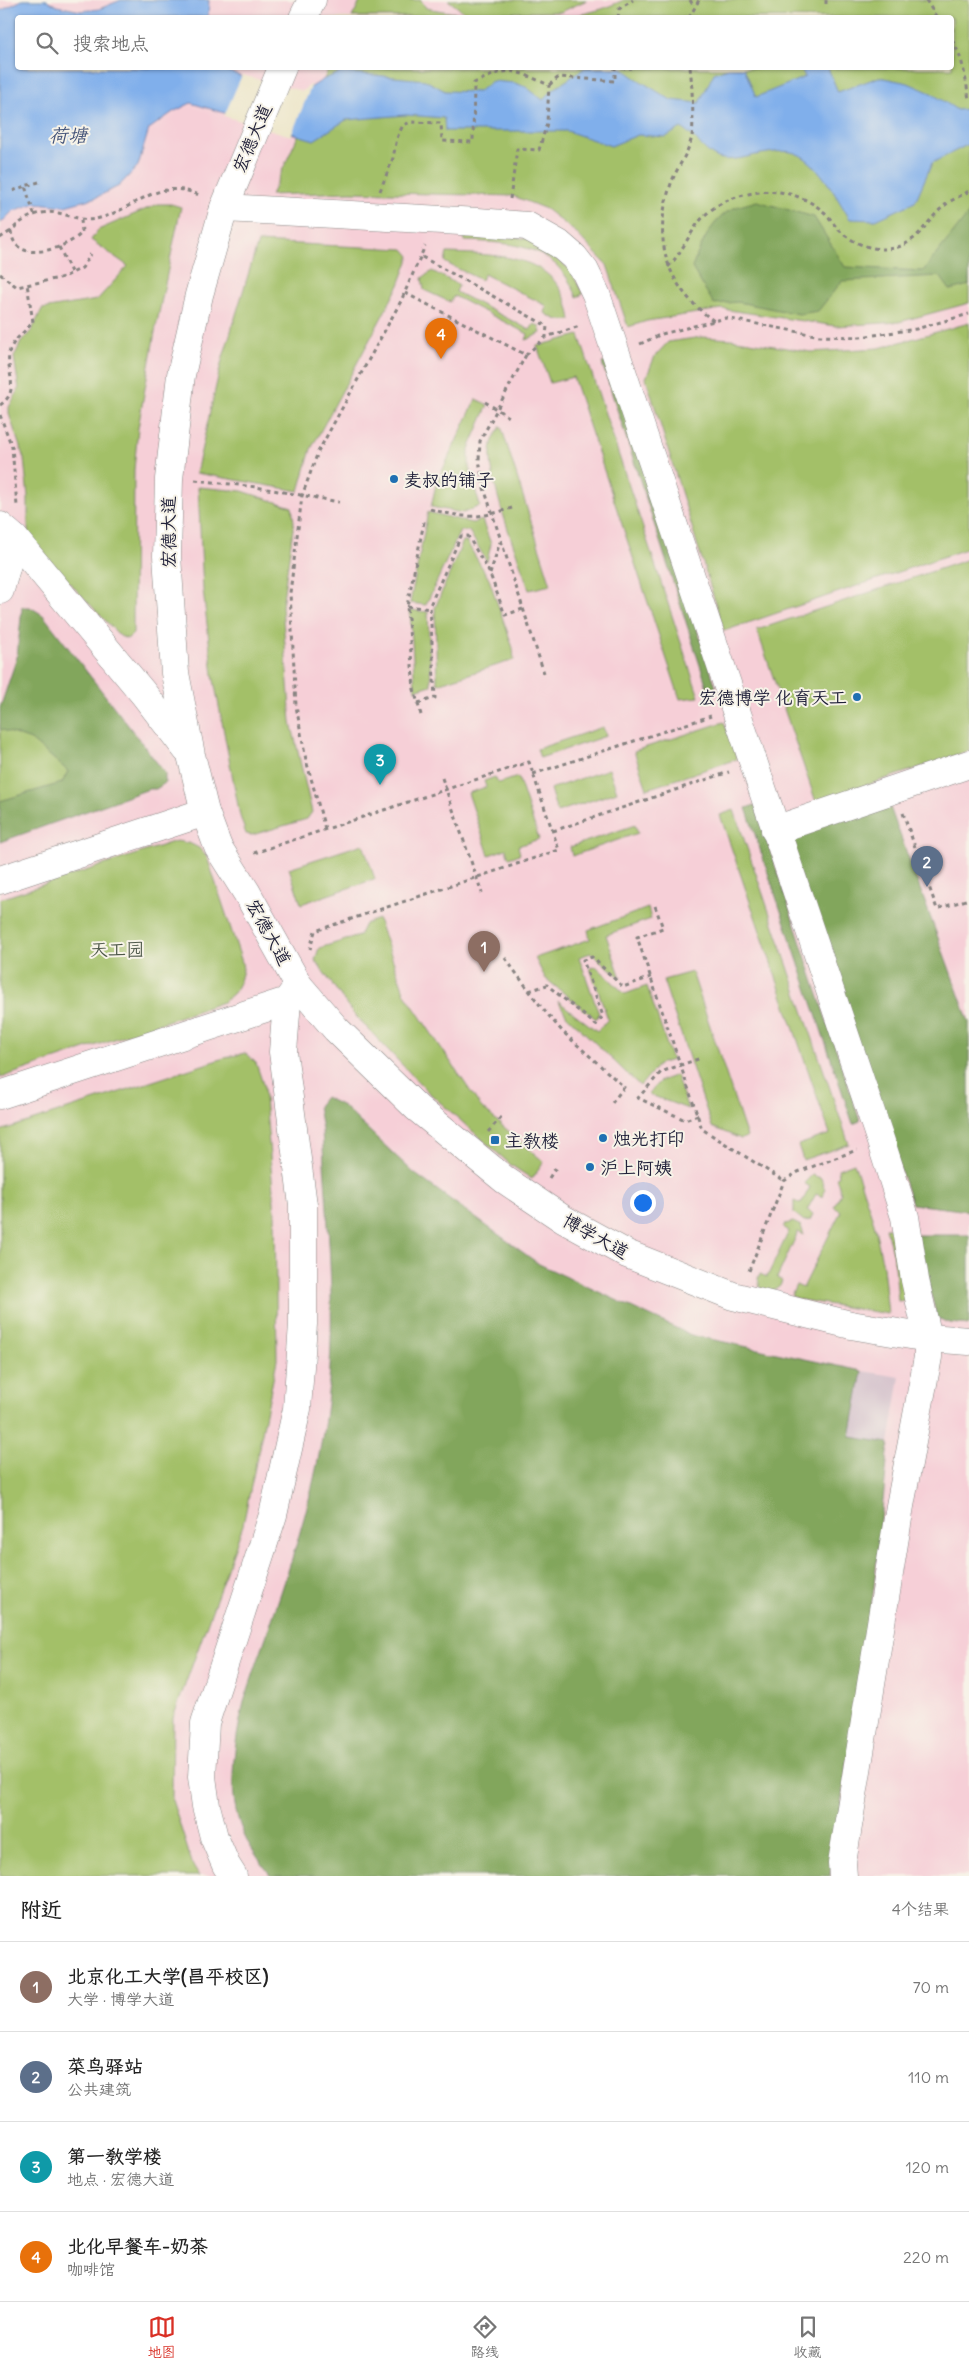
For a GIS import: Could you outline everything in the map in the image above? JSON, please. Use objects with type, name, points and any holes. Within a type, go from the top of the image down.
[{"type":"street","name":"宏德大道","points":[[281,70],[224,208],[199,295],[181,375],[169,479],[167,556],[175,673],[191,755],[205,812],[218,847],[247,893],[293,993]]},
{"type":"street","points":[[224,208],[527,226],[560,244],[567,250],[585,272],[604,319],[881,1142],[905,1218],[915,1280],[928,1338],[928,1357],[897,1525],[848,1825],[842,1863],[843,1876]]},
{"type":"street","points":[[0,590],[7,532]]},
{"type":"street","points":[[7,532],[143,693],[191,755]]},
{"type":"street","points":[[775,830],[969,764]]},
{"type":"street","points":[[0,880],[205,812]]},
{"type":"street","points":[[0,1095],[293,993],[283,1052],[303,1205],[303,1324],[297,1409],[273,1515],[205,1723],[202,1777],[206,1806],[214,1837],[233,1876]]},
{"type":"street","name":"博学大道","points":[[293,993],[336,1029],[416,1108],[505,1180],[564,1219],[627,1254],[734,1296],[851,1325],[928,1338],[969,1341]]},
{"type":"path","points":[[618,15],[619,9],[633,0]]},
{"type":"path","points":[[690,0],[694,7]]},
{"type":"path","points":[[690,15],[699,0]]},
{"type":"path","points":[[826,0],[826,6]]},
{"type":"path","points":[[926,0],[935,15]]},
{"type":"path","points":[[954,43],[965,76],[969,100]]},
{"type":"path","points":[[507,224],[517,149],[539,150],[547,123],[549,85],[559,77],[615,81],[615,70]]},
{"type":"path","points":[[690,70],[693,82],[691,98],[692,135],[672,181],[663,226],[668,267],[694,307],[714,321]]},
{"type":"path","points":[[369,217],[393,158],[397,138],[404,125],[412,122],[441,123],[442,141],[473,142],[474,83],[493,74],[512,71],[522,72],[549,85]]},
{"type":"path","points":[[13,191],[39,182]]},
{"type":"path","points":[[25,186],[34,214]]},
{"type":"path","points":[[0,238],[11,231],[22,218],[34,214],[65,214],[81,220],[97,219],[167,188],[199,194],[224,208]]},
{"type":"path","points":[[668,267],[680,254],[698,224],[710,210],[724,201],[740,195],[770,190],[808,201],[824,213],[840,231],[857,243],[877,249],[897,247],[914,240],[943,206],[969,191]]},
{"type":"path","points":[[11,231],[13,240],[23,250],[40,251],[59,247],[78,238],[82,232],[81,220]]},
{"type":"path","points":[[325,829],[306,760],[296,706],[290,593],[302,496],[318,452],[405,293],[422,257],[434,220]]},
{"type":"path","points":[[59,247],[71,272]]},
{"type":"path","points":[[0,274],[17,287],[64,277],[82,268],[91,254]]},
{"type":"path","points":[[422,257],[547,326],[546,337]]},
{"type":"path","points":[[0,405],[5,402],[12,387],[9,354],[13,345],[33,322],[27,284]]},
{"type":"path","points":[[405,293],[526,355]]},
{"type":"path","points":[[616,354],[662,334],[726,318],[820,336],[860,337],[916,329],[969,314]]},
{"type":"path","points":[[544,673],[484,488],[479,460],[480,441],[526,355],[546,337],[604,319]]},
{"type":"path","points":[[485,402],[509,417]]},
{"type":"path","points":[[0,417],[12,447],[16,480],[17,506],[7,532]]},
{"type":"path","points":[[169,479],[256,487],[339,502]]},
{"type":"path","points":[[430,509],[460,517],[492,514],[514,507]]},
{"type":"path","points":[[421,715],[414,689],[407,606],[423,521]]},
{"type":"path","points":[[418,703],[434,698],[430,605],[461,536],[468,536],[490,574],[505,615],[523,609]]},
{"type":"path","points":[[490,574],[500,541]]},
{"type":"path","points":[[407,606],[430,609]]},
{"type":"path","points":[[533,774],[734,708]]},
{"type":"path","points":[[227,862],[529,762],[559,850],[315,931],[293,993]]},
{"type":"path","points":[[552,832],[753,764]]},
{"type":"path","points":[[442,778],[482,893]]},
{"type":"path","points":[[895,789],[937,909],[969,899]]},
{"type":"path","points":[[655,906],[663,928],[637,937],[702,1129],[784,1181]]},
{"type":"path","points":[[529,991],[547,985],[596,1025],[603,1016],[583,960],[592,957],[623,987],[651,977]]},
{"type":"path","points":[[505,958],[563,1032],[624,1087],[612,1103]]},
{"type":"path","points":[[698,1115],[685,1120],[638,1098],[661,1072],[700,1058]]},
{"type":"path","points":[[734,1296],[749,1272],[784,1181],[798,1172],[881,1142]]},
{"type":"shaded area","points":[[0,0],[969,0],[969,1876],[0,1876]]},
{"type":"shaded area","points":[[862,1371],[900,1377],[889,1443],[850,1437]]},
{"type":"green space","points":[[361,0],[421,0],[426,8],[466,15],[353,15]]},
{"type":"green space","points":[[448,0],[587,0],[561,12],[465,13]]},
{"type":"green space","points":[[624,0],[969,0],[969,303],[899,322],[836,326],[722,309],[647,321],[628,327],[607,265],[574,231],[546,209],[513,196],[350,192],[271,195],[328,70],[954,70],[954,15],[579,15],[602,9]]},
{"type":"green space","points":[[757,201],[814,217],[845,267],[923,271],[969,213],[969,285],[950,290],[940,276],[842,281],[818,311],[799,314],[738,302],[714,304],[692,268],[698,252],[710,230],[721,217],[734,208]]},
{"type":"green space","points":[[158,204],[171,204],[181,207],[155,332],[138,428],[134,470],[133,634],[127,639],[120,636],[28,539],[28,497],[24,459],[9,414],[9,407],[19,389],[14,357],[21,342],[32,330],[42,309],[97,300],[128,266],[91,240],[98,230]]},
{"type":"green space","points":[[463,232],[530,239],[570,269],[583,294],[577,297],[568,279],[557,266],[545,257],[531,250],[516,246],[464,241]]},
{"type":"green space","points":[[258,242],[404,249],[410,256],[399,285],[311,449],[299,491],[196,473],[221,364]]},
{"type":"green space","points":[[447,253],[507,257],[525,262],[541,270],[555,282],[565,298],[571,320],[560,320],[551,317],[545,313],[547,306],[484,274],[481,280],[450,265],[445,262]]},
{"type":"green space","points":[[432,271],[459,285],[456,292],[530,330],[534,324],[539,326],[541,333],[526,340],[528,334],[454,296],[450,302],[424,290],[422,278]]},
{"type":"green space","points":[[969,323],[969,548],[724,631],[646,378],[655,356],[668,342],[702,337],[731,339],[811,352],[879,348]]},
{"type":"green space","points":[[579,335],[699,697],[680,699],[573,377],[550,383],[537,346]]},
{"type":"green space","points":[[610,361],[716,687],[708,690],[602,363]]},
{"type":"green space","points":[[476,399],[488,405],[469,449],[469,467],[480,506],[463,513],[431,507],[436,484]]},
{"type":"green space","points":[[501,426],[551,585],[529,590],[504,516],[493,475],[491,458],[494,437]]},
{"type":"green space","points":[[198,487],[242,491],[292,507],[294,522],[282,606],[291,722],[312,812],[307,819],[252,835],[246,834],[240,816],[213,675],[203,590]]},
{"type":"green space","points":[[428,512],[472,523],[482,520],[491,544],[487,562],[469,531],[460,531],[426,605],[410,603]]},
{"type":"green space","points":[[463,541],[466,541],[489,579],[513,648],[514,660],[437,684],[435,608]]},
{"type":"green space","points":[[969,559],[969,751],[816,802],[757,630]]},
{"type":"green space","points":[[22,607],[30,607],[43,615],[165,773],[165,783],[156,789],[149,789],[0,842],[0,801],[62,783],[68,771],[31,740],[0,729],[0,708],[17,657]]},
{"type":"green space","points":[[410,610],[428,612],[431,685],[415,690]]},
{"type":"green space","points":[[724,722],[737,759],[647,789],[634,751]]},
{"type":"green space","points":[[0,724],[150,766],[0,837]]},
{"type":"green space","points":[[603,727],[606,736],[540,758],[537,749]]},
{"type":"green space","points":[[609,769],[617,792],[557,812],[550,789]]},
{"type":"green space","points":[[495,777],[498,783],[518,777],[539,839],[518,846],[520,854],[509,858],[506,849],[489,855],[468,793],[486,787],[484,781]]},
{"type":"green space","points":[[887,799],[969,1022],[969,1211],[912,1204],[785,833]]},
{"type":"green space","points":[[755,805],[860,1121],[853,1124],[746,808]]},
{"type":"green space","points":[[734,810],[849,1144],[803,1160],[798,1145],[830,1134],[720,815]]},
{"type":"green space","points":[[635,825],[638,833],[572,856],[570,847]]},
{"type":"green space","name":"天工园","points":[[176,841],[189,843],[199,848],[207,857],[242,962],[243,970],[234,993],[223,1002],[0,1078],[0,899]]},
{"type":"green space","points":[[363,844],[375,879],[301,904],[289,868]]},
{"type":"green space","points":[[648,908],[651,919],[606,935],[621,978],[591,953],[579,957],[599,1014],[596,1019],[545,978],[535,958],[590,939],[588,930]]},
{"type":"green space","points":[[378,919],[405,994],[481,1107],[544,1162],[532,1179],[511,1165],[426,1090],[352,1012],[315,960],[319,948],[359,936],[365,924]]},
{"type":"green space","points":[[596,966],[625,994],[647,986],[672,1060],[659,1064],[640,1086],[567,1016],[558,1001],[597,1031],[608,1019],[590,968]]},
{"type":"green space","points":[[692,972],[747,1137],[741,1139],[712,1127],[663,980]]},
{"type":"green space","points":[[245,1053],[256,1063],[264,1087],[275,1213],[277,1360],[243,1525],[173,1718],[172,1800],[193,1866],[199,1876],[0,1876],[0,1131],[224,1058]]},
{"type":"green space","points":[[676,1075],[688,1109],[648,1094],[660,1081]]},
{"type":"green space","points":[[325,1097],[343,1106],[414,1173],[539,1264],[691,1335],[862,1371],[850,1437],[889,1443],[874,1588],[830,1876],[271,1876],[247,1841],[235,1807],[233,1790],[234,1754],[237,1736],[244,1702],[304,1517],[322,1441],[327,1403],[331,1335],[330,1266],[322,1130],[318,1106]]},
{"type":"green space","points":[[854,1163],[874,1223],[883,1266],[888,1314],[802,1300],[791,1296],[796,1285],[803,1288],[841,1211],[834,1207],[841,1193],[836,1177],[839,1176],[838,1169]]},
{"type":"green space","points":[[812,1175],[821,1178],[825,1190],[823,1197],[816,1194],[807,1210],[813,1214],[810,1220],[804,1221],[794,1213],[794,1201],[801,1204],[810,1187],[804,1183]]},
{"type":"green space","points":[[793,1222],[801,1226],[804,1235],[798,1232],[777,1278],[782,1281],[780,1286],[772,1292],[766,1291],[760,1287],[758,1278],[760,1274],[767,1277],[789,1231],[783,1227],[785,1224]]},
{"type":"green space","points":[[886,1228],[896,1228],[907,1300],[898,1301],[895,1265]]},
{"type":"green space","points":[[916,1235],[969,1235],[969,1325],[950,1323],[937,1318]]},
{"type":"water","name":"荷塘","points":[[22,0],[47,0],[57,6],[81,11],[99,9],[121,0],[209,0],[208,15],[15,15],[15,70],[225,70],[247,79],[302,93],[324,79],[342,72],[425,80],[445,91],[478,92],[492,81],[515,83],[526,87],[543,100],[554,89],[582,70],[625,70],[671,100],[699,103],[714,73],[722,70],[745,70],[756,97],[805,77],[802,70],[829,70],[838,92],[879,77],[908,83],[931,93],[957,110],[969,109],[969,144],[932,163],[915,202],[876,220],[850,219],[818,170],[800,155],[788,151],[780,151],[737,159],[723,159],[711,154],[681,128],[666,137],[638,135],[611,146],[567,131],[445,131],[444,118],[406,115],[346,120],[314,140],[191,103],[173,112],[149,129],[138,166],[119,186],[97,197],[65,206],[36,203],[13,211],[0,224],[0,11]]},
{"type":"pier","points":[[242,75],[302,91],[312,84],[291,136],[224,116]]},
{"type":"place","name":"北化早餐车-奶茶","points":[[441,359]]},
{"type":"place","name":"麦叔的铺子","points":[[394,479]]},
{"type":"place","name":"宏德博学 化育天工","points":[[857,697]]},
{"type":"place","name":"第一教学楼","points":[[380,785]]},
{"type":"place","name":"菜鸟驿站","points":[[927,887]]},
{"type":"place","name":"北京化工大学(昌平校区)","points":[[484,972]]},
{"type":"place","name":"烛光打印","points":[[603,1138]]},
{"type":"place","name":"主教楼","points":[[495,1140]]},
{"type":"place","name":"沪上阿姨","points":[[590,1167]]}]
